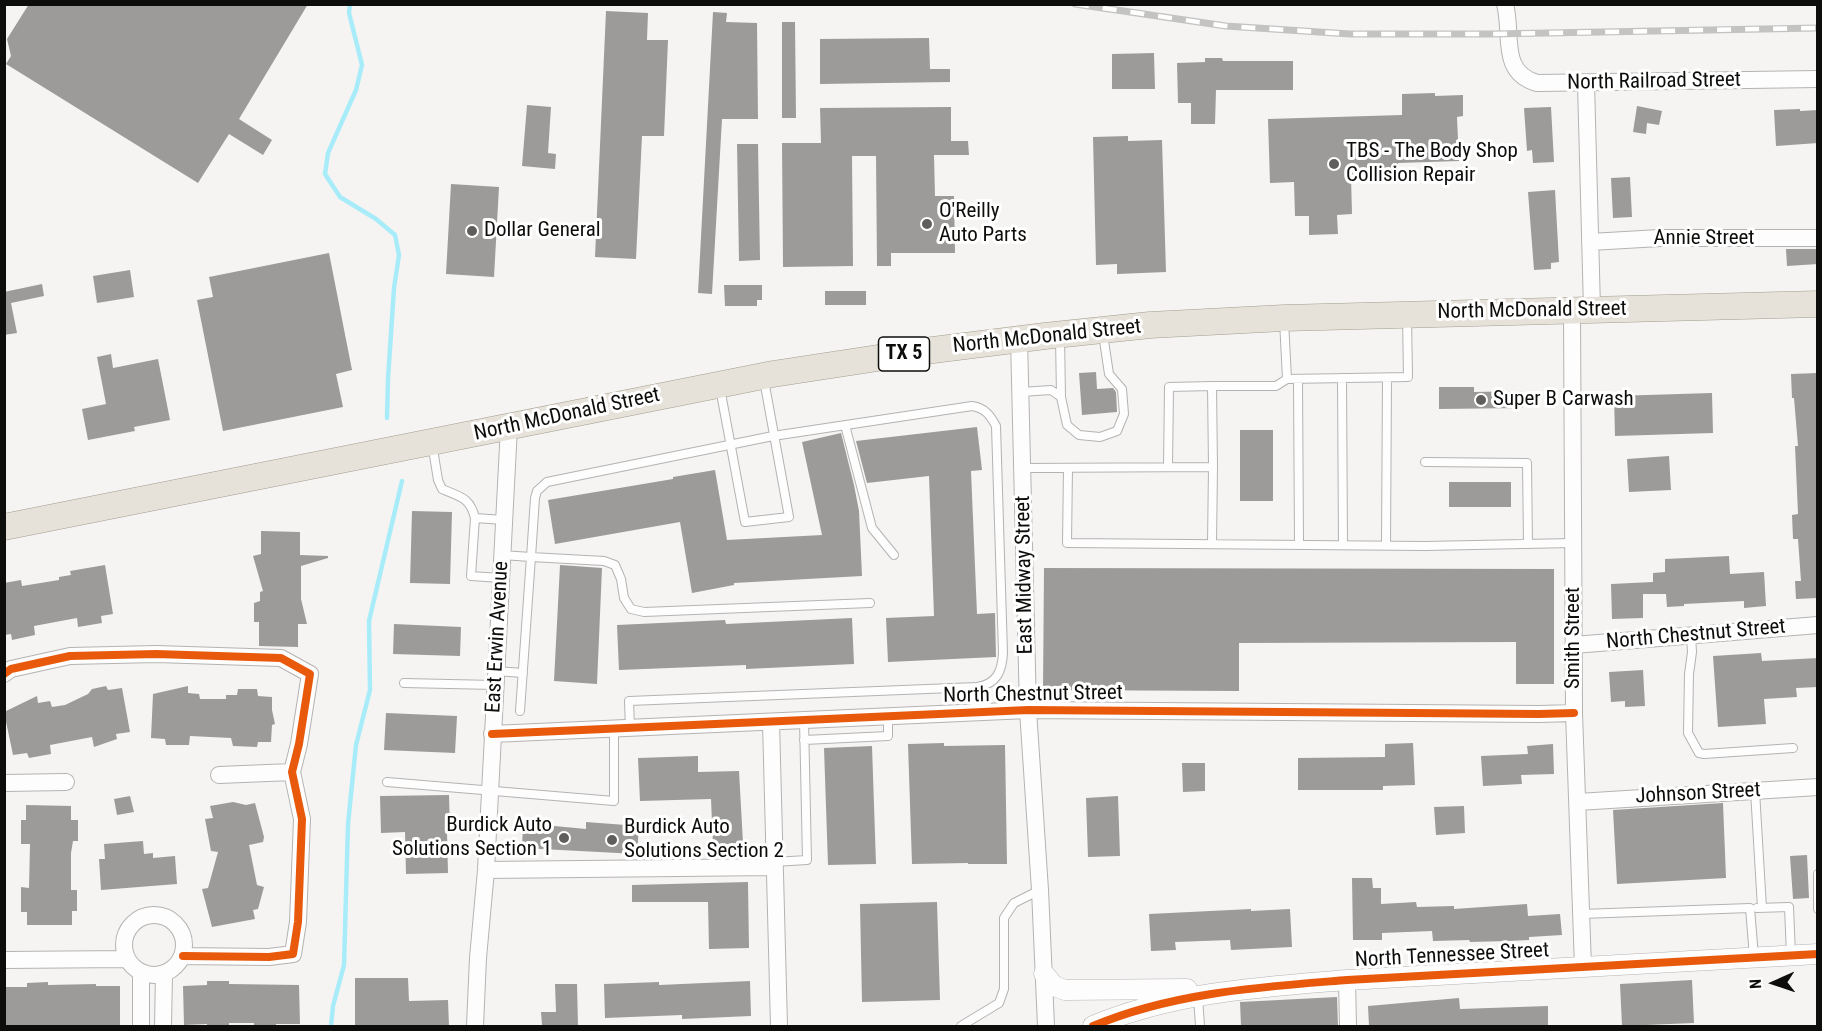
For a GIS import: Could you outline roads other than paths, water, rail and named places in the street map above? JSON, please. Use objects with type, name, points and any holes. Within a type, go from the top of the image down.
[{"type":"main road","name":"North McDonald Street","points":[[4,527],[719,384],[916,352],[1019,339],[1102,329],[1284,318],[1818,304]]},
{"type":"street","name":"North Railroad Street","points":[[1505,4],[1511,60],[1521,76],[1531,82],[1547,84],[1818,79]]},
{"type":"street","name":"Smith Street","points":[[1583,967],[1574,713],[1573,543],[1574,450],[1582,309],[1590,242],[1586,83]]},
{"type":"street","name":"Annie Street","points":[[1590,242],[1660,238],[1818,238]]},
{"type":"street","name":"East Midway Street","points":[[1019,339],[1028,710],[1046,1026]]},
{"type":"street","name":"East Erwin Avenue","points":[[475,1026],[477,957],[486,870],[509,427]]},
{"type":"street","name":"North Chestnut Street","points":[[1574,645],[1818,625]]},
{"type":"street","points":[[4,674],[11,669],[70,656],[156,654],[281,658],[310,674],[299,744],[292,772],[302,819],[298,922],[293,954],[269,957],[183,956]]},
{"type":"street","name":"North Chestnut Street","points":[[492,734],[1028,710],[1574,713]]},
{"type":"street","points":[[771,722],[779,1026]]},
{"type":"street","points":[[219,775],[292,772]]},
{"type":"street","points":[[4,783],[66,782]]},
{"type":"street","name":"Johnson Street","points":[[1578,802],[1818,787]]},
{"type":"street","points":[[486,870],[774,865]]},
{"type":"street","points":[[162,916],[171,920],[183,936],[183,956],[172,970],[164,974],[141,973],[126,959],[124,939],[134,922],[142,917],[162,916]]},
{"type":"street","name":"North Tennessee Street","points":[[1198,993],[1347,980],[1818,954]]},
{"type":"street","points":[[4,960],[126,959]]},
{"type":"street","points":[[141,973],[141,1026]]},
{"type":"street","points":[[163,1026],[164,974]]},
{"type":"street","points":[[1044,974],[1054,986],[1065,990],[1198,993]]},
{"type":"street","points":[[1347,980],[1348,1026]]},
{"type":"street","points":[[1093,1026],[1151,1005],[1198,993]]},
{"type":"lane","points":[[1168,467],[1168,387],[1276,386],[1287,379],[1408,377],[1407,314]]},
{"type":"lane","points":[[1284,318],[1287,379]]},
{"type":"lane","points":[[1060,334],[1061,397],[1067,425],[1079,435],[1100,437],[1117,431],[1124,414],[1122,389],[1109,374],[1102,329]]},
{"type":"lane","points":[[719,384],[745,522],[789,517],[763,376]]},
{"type":"lane","points":[[1342,378],[1344,545]]},
{"type":"lane","points":[[1386,545],[1387,378]]},
{"type":"lane","points":[[1298,379],[1299,545]]},
{"type":"lane","points":[[1212,386],[1212,544]]},
{"type":"lane","points":[[1021,392],[1051,390],[1061,397]]},
{"type":"lane","points":[[387,782],[614,801],[622,728],[629,701],[986,686],[1000,673],[1002,665],[997,436],[996,426],[992,419],[984,410],[972,406],[773,436],[547,482],[537,491],[535,498],[520,711]]},
{"type":"lane","points":[[845,425],[872,528],[894,555]]},
{"type":"lane","points":[[432,442],[438,480],[442,489],[466,499],[476,518],[471,576],[501,578]]},
{"type":"lane","points":[[1425,462],[1527,463],[1528,544]]},
{"type":"lane","points":[[1023,468],[1213,467]]},
{"type":"lane","points":[[1068,468],[1067,543],[1386,545],[1573,543]]},
{"type":"lane","points":[[476,518],[504,520]]},
{"type":"lane","points":[[502,555],[604,561],[615,566],[621,579],[627,604],[631,609],[644,612],[870,603]]},
{"type":"lane","points":[[1690,636],[1692,652],[1689,674],[1688,733],[1699,753],[1793,748]]},
{"type":"lane","points":[[404,683],[496,678],[523,673]]},
{"type":"lane","points":[[974,687],[975,713]]},
{"type":"lane","points":[[804,740],[888,736],[888,716]]},
{"type":"lane","points":[[838,718],[840,739]]},
{"type":"lane","points":[[774,865],[807,860],[804,720]]},
{"type":"lane","points":[[1755,791],[1762,908]]},
{"type":"lane","points":[[1818,874],[1818,909]]},
{"type":"lane","points":[[961,1026],[999,1004],[1004,988],[1004,918],[1014,903],[1040,890]]},
{"type":"lane","points":[[1581,914],[1789,907],[1791,955]]},
{"type":"lane","points":[[1750,908],[1754,957]]},
{"type":"lane","points":[[1198,993],[1200,1026]]},
{"type":"waterway","points":[[350,4],[349,13],[362,65],[356,90],[328,153],[325,174],[340,197],[376,219],[395,235],[399,255],[394,288],[387,418]]},
{"type":"waterway","points":[[331,1026],[333,1006],[344,965],[348,824],[356,745],[370,690],[369,621],[402,481]]},
{"type":"railway","points":[[1075,4],[1226,26],[1350,34],[1492,34],[1818,28]]},
{"type":"place","name":"TBS - The Body Shop Collision Repair","points":[[1334,164]]},
{"type":"place","name":"O'Reilly Auto Parts","points":[[927,224]]},
{"type":"place","name":"Dollar General","points":[[472,231]]},
{"type":"place","name":"Super B Carwash","points":[[1481,400]]},
{"type":"place","name":"Burdick Auto Solutions Section 1","points":[[564,838]]},
{"type":"place","name":"Burdick Auto Solutions Section 2","points":[[612,840]]}]
